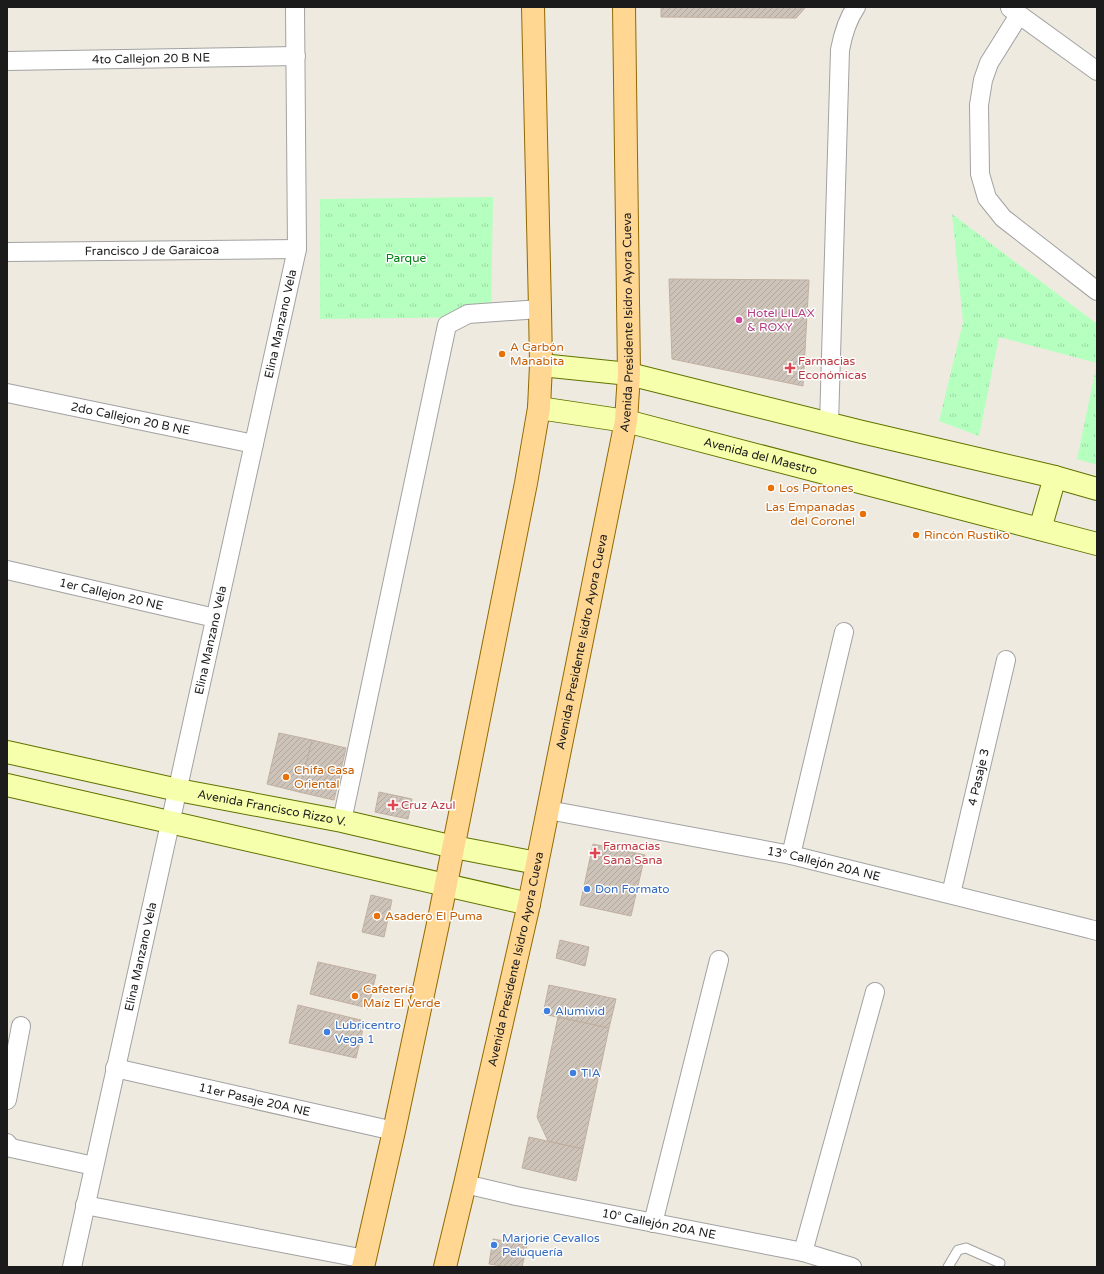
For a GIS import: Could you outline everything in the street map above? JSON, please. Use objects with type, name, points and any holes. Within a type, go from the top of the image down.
[{"type":"main road","points":[[364,1263],[394,1131],[454,847],[526,483],[539,408],[541,365],[533,7]]},
{"type":"main road","name":"Avenida Presidente Isidro Ayora Cueva","points":[[445,1267],[537,863],[626,420],[629,374],[624,7]]},
{"type":"street","name":"Elina Manzano Vela","points":[[72,1267],[297,249],[295,7]]},
{"type":"street","points":[[829,424],[840,50],[850,17],[856,7]]},
{"type":"street","points":[[1097,71],[1014,11],[983,80],[980,105],[980,174],[987,198],[1003,218],[1097,291]]},
{"type":"street","name":"4to Callejon 20 B NE","points":[[7,60],[296,56]]},
{"type":"street","name":"Francisco J de Garaicoa","points":[[7,252],[297,249]]},
{"type":"street","points":[[342,820],[447,325],[468,314],[540,309]]},
{"type":"street","points":[[541,365],[629,374],[829,424],[1097,488]]},
{"type":"street","name":"2do Callejon 20 B NE","points":[[7,393],[254,444]]},
{"type":"street","name":"Avenida del Maestro","points":[[539,408],[626,420],[1097,544]]},
{"type":"street","points":[[1040,529],[1055,477]]},
{"type":"street","name":"1er Callejon 20 NE","points":[[7,570],[215,618]]},
{"type":"street","points":[[791,855],[844,632]]},
{"type":"street","name":"4 Pasaje 3","points":[[951,894],[1006,660]]},
{"type":"street","name":"Avenida Francisco Rizzo V.","points":[[7,752],[178,790],[342,820],[454,847],[537,863]]},
{"type":"street","points":[[7,785],[446,884],[528,904]]},
{"type":"street","name":"13° Callejón 20A NE","points":[[548,810],[791,855],[1090,928],[1097,932]]},
{"type":"street","points":[[653,1223],[719,960]]},
{"type":"street","points":[[803,1252],[875,992]]},
{"type":"street","points":[[7,1100],[21,1026]]},
{"type":"street","name":"11er Pasaje 20A NE","points":[[115,1068],[394,1131]]},
{"type":"street","points":[[7,1143],[10,1148],[94,1166]]},
{"type":"street","name":"10° Callejón 20A NE","points":[[465,1184],[516,1196],[803,1252],[852,1267]]},
{"type":"street","points":[[85,1205],[364,1263]]},
{"type":"lane","points":[[948,1267],[958,1250],[966,1248],[1000,1263]]},
{"type":"green space","name":"Parque","points":[[493,197],[491,317],[320,319],[320,199]]},
{"type":"green space","points":[[952,214],[1097,324],[1097,363],[999,337],[979,436],[939,421],[963,322]]},
{"type":"green space","points":[[1097,363],[1097,465],[1077,459]]},
{"type":"building","points":[[661,7],[806,7],[796,18],[661,17]]},
{"type":"building","name":"Hotel LILAX & ROXY","points":[[669,279],[809,280],[803,386],[672,359]]},
{"type":"building","points":[[279,733],[312,740],[299,792],[267,784]]},
{"type":"building","points":[[312,740],[346,748],[334,800],[299,792]]},
{"type":"building","name":"Cruz Azul","points":[[379,792],[412,799],[408,819],[375,812]]},
{"type":"building","points":[[593,844],[645,855],[631,916],[580,905]]},
{"type":"building","name":"Asadero El Puma","points":[[371,895],[392,900],[384,937],[362,932]]},
{"type":"building","points":[[560,940],[589,947],[585,966],[556,958]]},
{"type":"building","points":[[318,962],[376,975],[368,1008],[310,994]]},
{"type":"building","points":[[549,985],[616,999],[609,1028],[543,1014]]},
{"type":"building","name":"Lubricentro Vega 1","points":[[298,1005],[365,1021],[356,1058],[289,1043]]},
{"type":"building","name":"TIA","points":[[558,1017],[609,1028],[583,1149],[548,1141],[537,1117]]},
{"type":"building","points":[[529,1137],[583,1149],[576,1181],[522,1168]]},
{"type":"building","points":[[493,1239],[527,1245],[522,1267],[508,1267],[489,1264]]},
{"type":"place","name":"Hotel LILAX & ROXY","points":[[739,320]]},
{"type":"place","name":"A Carbón Manabita","points":[[502,354]]},
{"type":"place","name":"Farmacias Económicas","points":[[790,368]]},
{"type":"place","name":"Los Portones","points":[[771,488]]},
{"type":"place","name":"Las Empanadas del Coronel","points":[[863,514]]},
{"type":"place","name":"Rincón Rustiko","points":[[916,535]]},
{"type":"place","name":"Chifa Casa Oriental","points":[[286,777]]},
{"type":"place","name":"Cruz Azul","points":[[393,805]]},
{"type":"place","name":"Farmacias Sana Sana","points":[[595,853]]},
{"type":"place","name":"Don Formato","points":[[587,889]]},
{"type":"place","name":"Asadero El Puma","points":[[377,916]]},
{"type":"place","name":"Cafetería Maíz El Verde","points":[[355,996]]},
{"type":"place","name":"Alumivid","points":[[547,1011]]},
{"type":"place","name":"Lubricentro Vega 1","points":[[327,1032]]},
{"type":"place","name":"TIA","points":[[573,1073]]},
{"type":"place","name":"Marjorie Cevallos Peluquería","points":[[494,1245]]}]
